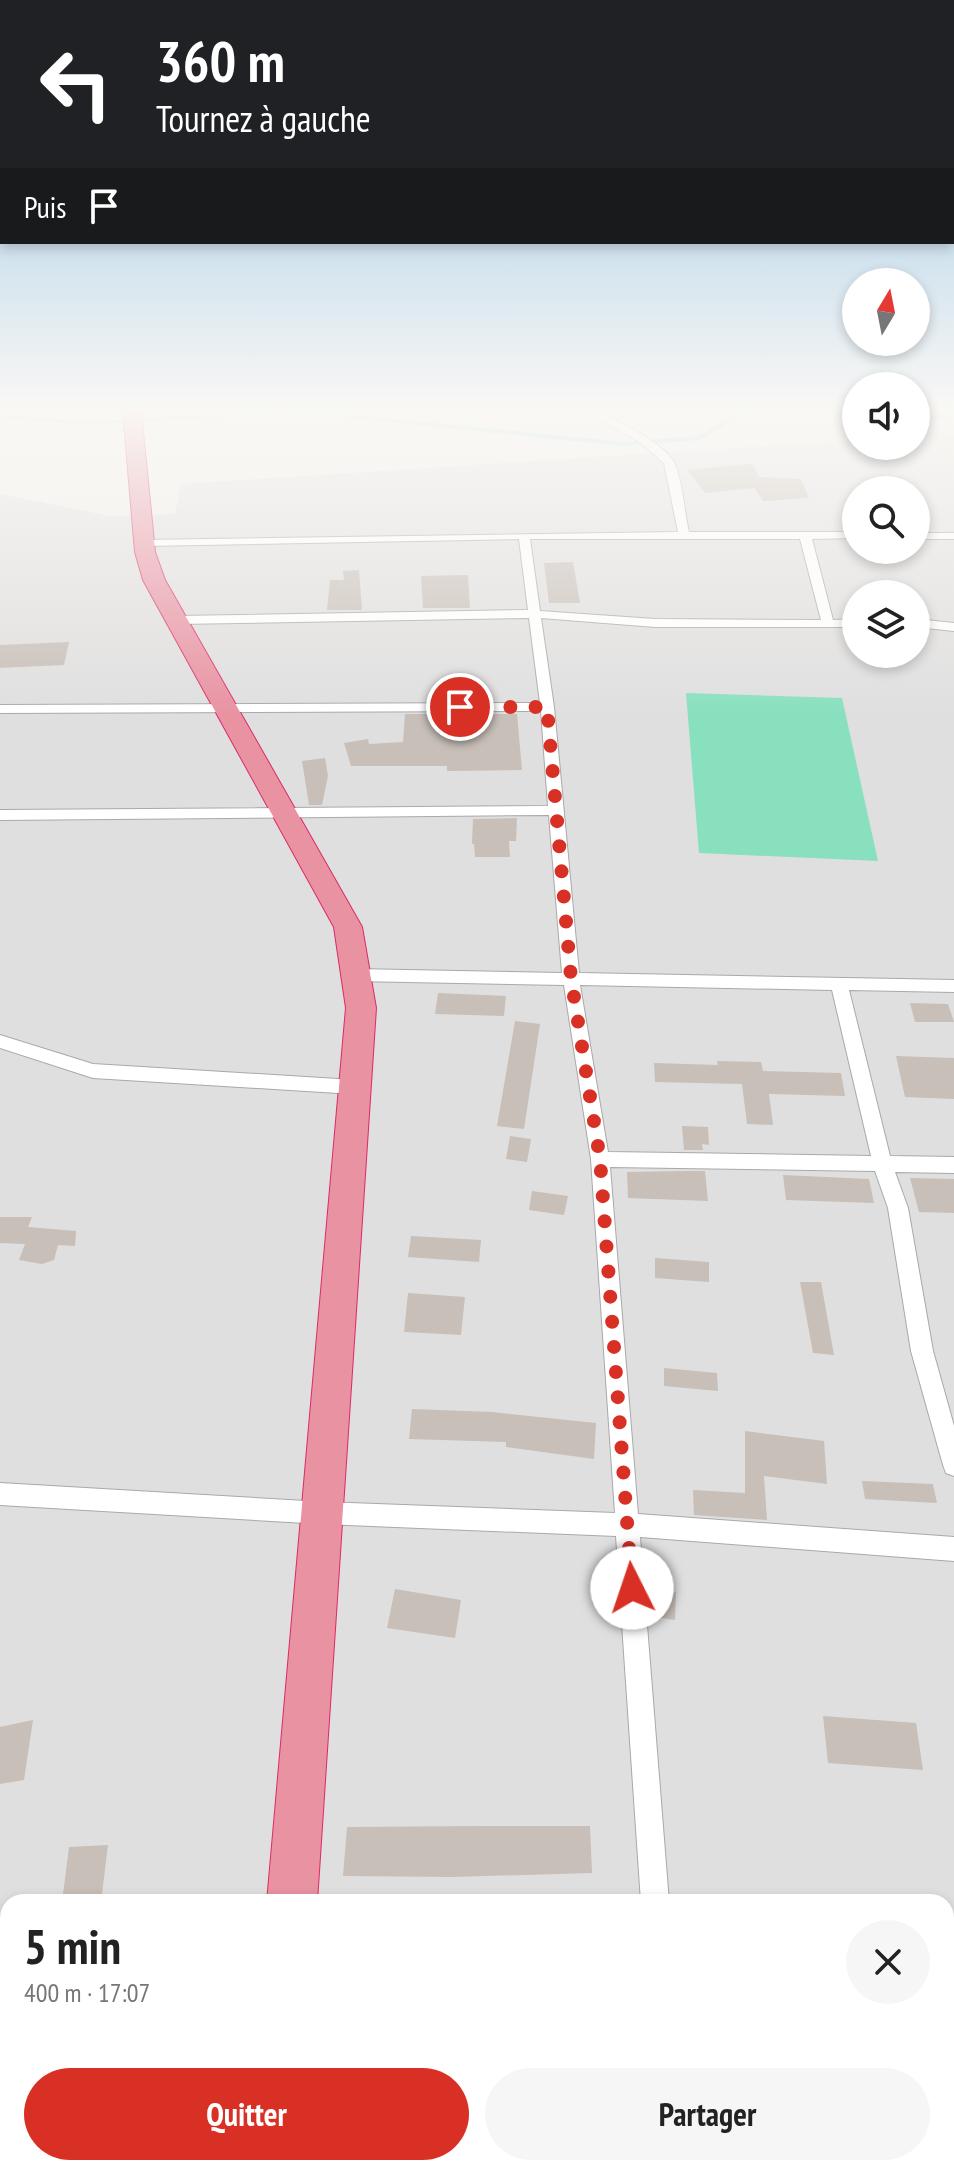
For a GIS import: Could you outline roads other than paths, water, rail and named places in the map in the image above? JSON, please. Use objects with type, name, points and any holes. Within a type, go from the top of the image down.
[{"type":"highway","points":[[140,512],[154,580],[348,927],[361,1008],[293,1894]]},
{"type":"street","points":[[679,512],[684,535]]},
{"type":"street","points":[[805,535],[828,624]]},
{"type":"street","points":[[144,543],[524,536],[842,535]]},
{"type":"street","points":[[524,536],[547,707],[571,978],[600,1159],[654,1894]]},
{"type":"street","points":[[930,537],[954,538]]},
{"type":"street","points":[[177,620],[535,614],[586,620],[709,625],[842,624]]},
{"type":"street","points":[[930,624],[954,627]]},
{"type":"street","points":[[0,709],[547,707]]},
{"type":"street","points":[[0,815],[556,810]]},
{"type":"street","points":[[355,975],[954,986]]},
{"type":"street","points":[[839,984],[882,1163],[898,1208],[922,1351],[954,1465]]},
{"type":"street","points":[[0,1041],[93,1071],[354,1087]]},
{"type":"street","points":[[600,1159],[954,1165]]},
{"type":"street","points":[[0,1494],[323,1513],[627,1525],[954,1549]]}]
